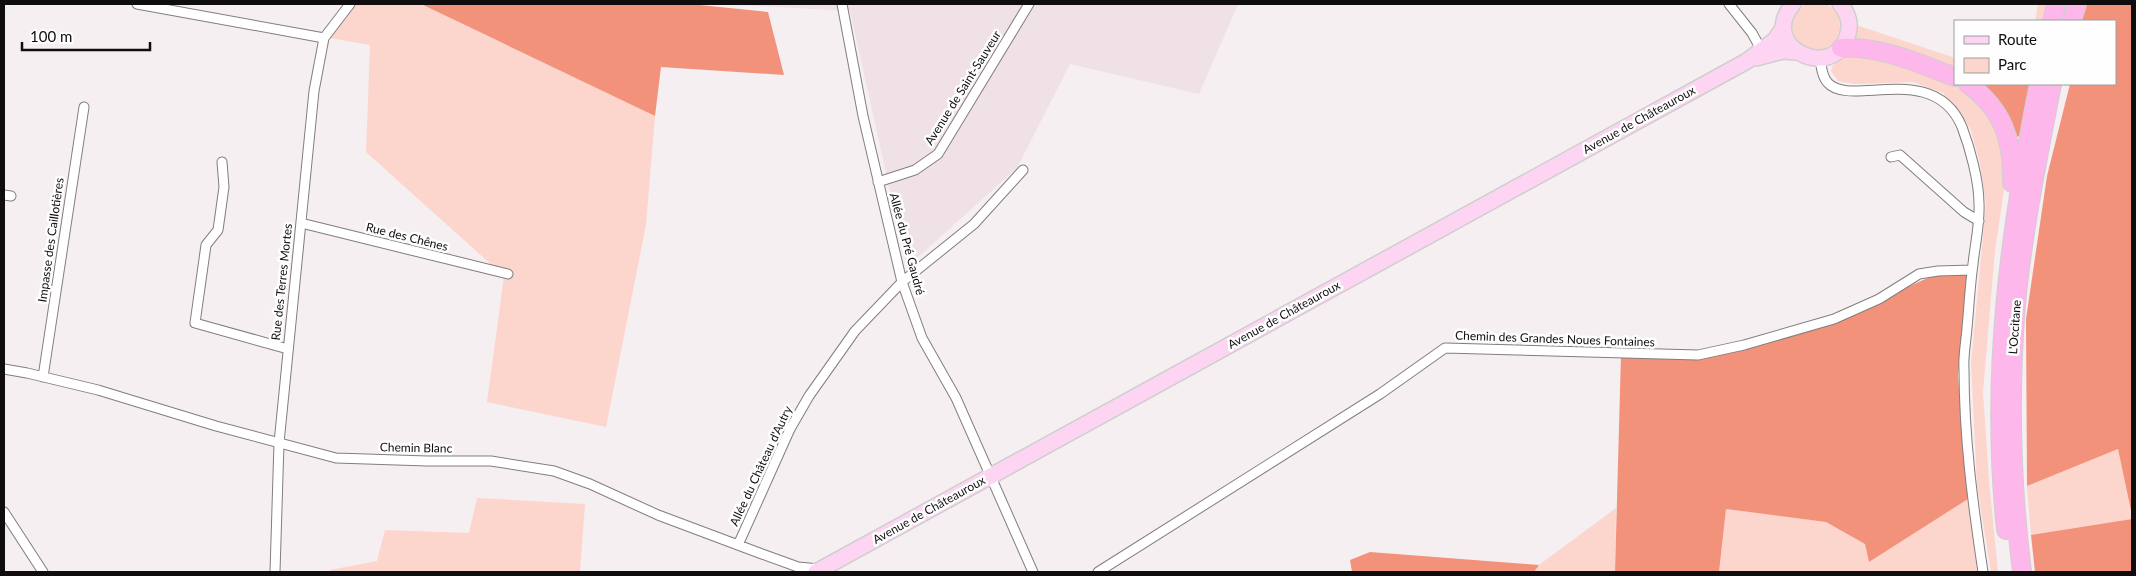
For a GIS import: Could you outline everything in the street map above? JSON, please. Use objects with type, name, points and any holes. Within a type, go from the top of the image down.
[{"type":"highway","points":[[2052,20],[2056,4]]},
{"type":"highway","points":[[2065,20],[2068,4]]},
{"type":"highway","points":[[2072,20],[2077,4]]},
{"type":"highway","points":[[1841,48],[1856,47],[1880,52],[1954,77]]},
{"type":"highway","points":[[1969,85],[1984,96],[2000,116],[2009,139],[2012,162],[2006,228],[2010,246]]},
{"type":"highway","name":"L'Occitane","points":[[2010,572],[2001,488],[2002,332],[2010,246],[2039,85]]},
{"type":"highway","name":"L'Occitane","points":[[2022,572],[2014,479],[2012,366],[2016,304],[2023,244],[2052,85]]},
{"type":"main road","points":[[1763,53],[1783,28],[1786,12],[1793,4]]},
{"type":"main road","points":[[1820,58],[1832,55],[1841,48],[1848,36],[1849,22],[1845,5]]},
{"type":"main road","points":[[1783,28],[1788,42],[1796,52]]},
{"type":"main road","name":"Avenue de Châteauroux","points":[[821,571],[1747,61],[1763,53],[1783,51],[1796,52],[1809,58],[1820,58]]},
{"type":"street","points":[[137,4],[324,38]]},
{"type":"street","name":"Rue des Terres Mortes","points":[[274,572],[280,443],[314,91],[324,38],[350,4]]},
{"type":"street","name":"Allée du Pré Gaudré","points":[[842,4],[854,74],[902,282],[922,338],[956,398],[1033,572]]},
{"type":"street","name":"Avenue de Saint-Sauveur","points":[[878,182],[915,170],[938,154],[1029,4]]},
{"type":"street","points":[[1729,4],[1752,33],[1763,53]]},
{"type":"street","points":[[1820,58],[1822,71],[1828,83],[1836,89],[1901,88],[1922,92],[1938,99],[1951,110],[1961,124],[1967,140],[1980,202],[1964,368],[1970,487],[1983,572]]},
{"type":"street","name":"Impasse des Caillotières","points":[[44,377],[84,106]]},
{"type":"street","points":[[1891,157],[1900,155],[1964,212],[1979,221]]},
{"type":"street","points":[[222,162],[224,187],[218,230],[206,245],[195,324],[288,348]]},
{"type":"street","name":"Allée du Château d'Autry","points":[[738,545],[790,429],[809,396],[855,331],[902,282],[974,224],[1023,170]]},
{"type":"street","name":"Rue des Chênes","points":[[301,223],[508,274]]},
{"type":"street","name":"Chemin des Grandes Noues Fontaines","points":[[1098,572],[1380,394],[1445,348],[1698,356],[1834,319],[1879,299],[1919,274],[1938,271],[1972,270]]},
{"type":"street","name":"Chemin Blanc","points":[[4,369],[44,377],[145,403],[336,458],[427,461],[491,460],[554,471],[590,484],[658,515],[798,568],[821,571]]},
{"type":"street","points":[[4,512],[43,572]]},
{"type":"shaded area","points":[[421,4],[690,4],[768,12],[784,75],[661,67],[655,116]]},
{"type":"shaded area","points":[[717,4],[1238,4],[1199,94],[1070,64],[1017,168],[907,267],[850,11]]},
{"type":"shaded area","points":[[2085,4],[2132,4],[2132,516],[2118,449],[2027,486],[2026,319],[2047,176],[2070,85],[2116,85],[2116,20],[2080,20]]},
{"type":"shaded area","points":[[1979,85],[2031,85],[2020,136],[2013,138]]},
{"type":"shaded area","points":[[1968,268],[1958,376],[1968,499],[1869,562],[1865,544],[1826,522],[1726,509],[1719,572],[1615,572],[1621,355],[1702,350],[1830,322],[1932,276]]},
{"type":"shaded area","points":[[2132,519],[2132,572],[2035,572],[2031,535]]},
{"type":"shaded area","points":[[1370,552],[1539,565],[1534,572],[1352,572],[1350,560]]},
{"type":"green space","points":[[1811,2],[1821,2],[1830,6],[1836,12],[1839,17],[1839,35],[1830,46],[1821,50],[1811,50],[1802,46],[1796,40],[1792,31],[1792,21],[1796,12],[1802,6]]},
{"type":"green space","points":[[349,4],[421,4],[655,116],[646,225],[606,427],[487,402],[504,276],[366,152],[370,45],[324,37]]},
{"type":"green space","points":[[2038,4],[2047,4],[2043,20],[2035,20]]},
{"type":"green space","points":[[1856,25],[1954,58],[1954,71],[1851,43]]},
{"type":"green space","points":[[1854,54],[1879,58],[1957,85],[1981,104],[1996,132],[2004,155],[2004,190],[1995,251],[1983,392],[1998,572],[1991,572],[1977,485],[1971,363],[1986,204],[1980,164],[1971,130],[1961,114],[1943,93],[1913,82],[1855,84],[1838,81],[1831,71],[1837,60]]},
{"type":"green space","points":[[2118,449],[2132,519],[2031,535],[2027,486]]},
{"type":"green space","points":[[477,498],[585,504],[580,572],[330,572],[330,570],[377,561],[385,530],[469,533]]},
{"type":"green space","points":[[1968,499],[1980,572],[1719,572],[1726,509],[1826,522],[1866,544],[1869,562]]},
{"type":"green space","points":[[1616,508],[1615,572],[1534,572],[1539,565]]}]
